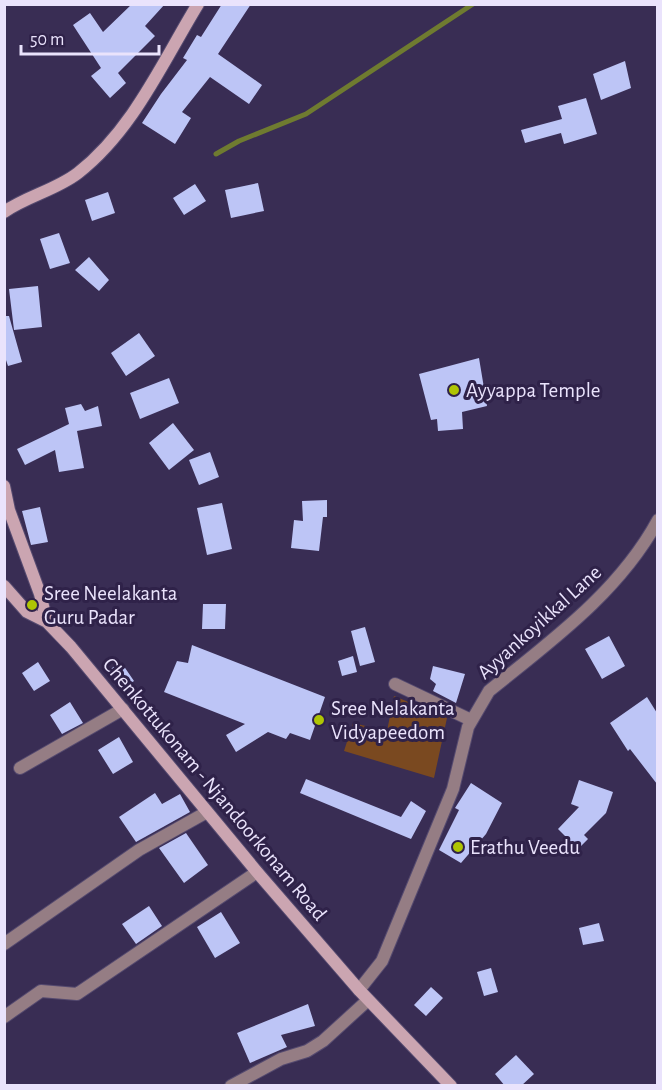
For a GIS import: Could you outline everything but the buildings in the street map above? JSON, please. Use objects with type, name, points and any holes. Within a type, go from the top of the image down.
[{"type":"main road","points":[[4,212],[76,174],[107,148],[127,124],[198,4]]},
{"type":"main road","name":"Chenkottukonam - Njandoorkonam Road","points":[[4,486],[9,510],[40,594],[47,622],[123,709],[256,872],[368,1000],[452,1086]]},
{"type":"main road","points":[[4,586],[27,612],[47,622]]},
{"type":"street","name":"Ayyankoyikkal Lane","points":[[359,990],[382,962],[453,789],[471,720],[489,691],[606,591],[641,550],[657,520]]},
{"type":"street","points":[[396,684],[471,720]]},
{"type":"street","points":[[20,768],[123,709]]},
{"type":"street","points":[[4,944],[139,850],[207,812]]},
{"type":"street","points":[[4,1017],[40,991],[77,994],[256,872]]},
{"type":"street","points":[[231,1086],[281,1059],[308,1051],[323,1041],[368,1000]]},
{"type":"shaded area","points":[[394,696],[447,718],[434,778],[344,751],[353,723],[387,731]]},
{"type":"waterway","points":[[216,154],[239,141],[306,114],[473,4]]},
{"type":"place","name":"Ayyappa Temple","points":[[454,390]]},
{"type":"place","name":"Sree Neelakanta Guru Padar","points":[[32,605]]},
{"type":"place","name":"Sree Nelakanta Vidyapeedom","points":[[319,720]]},
{"type":"place","name":"Erathu Veedu","points":[[458,847]]}]
